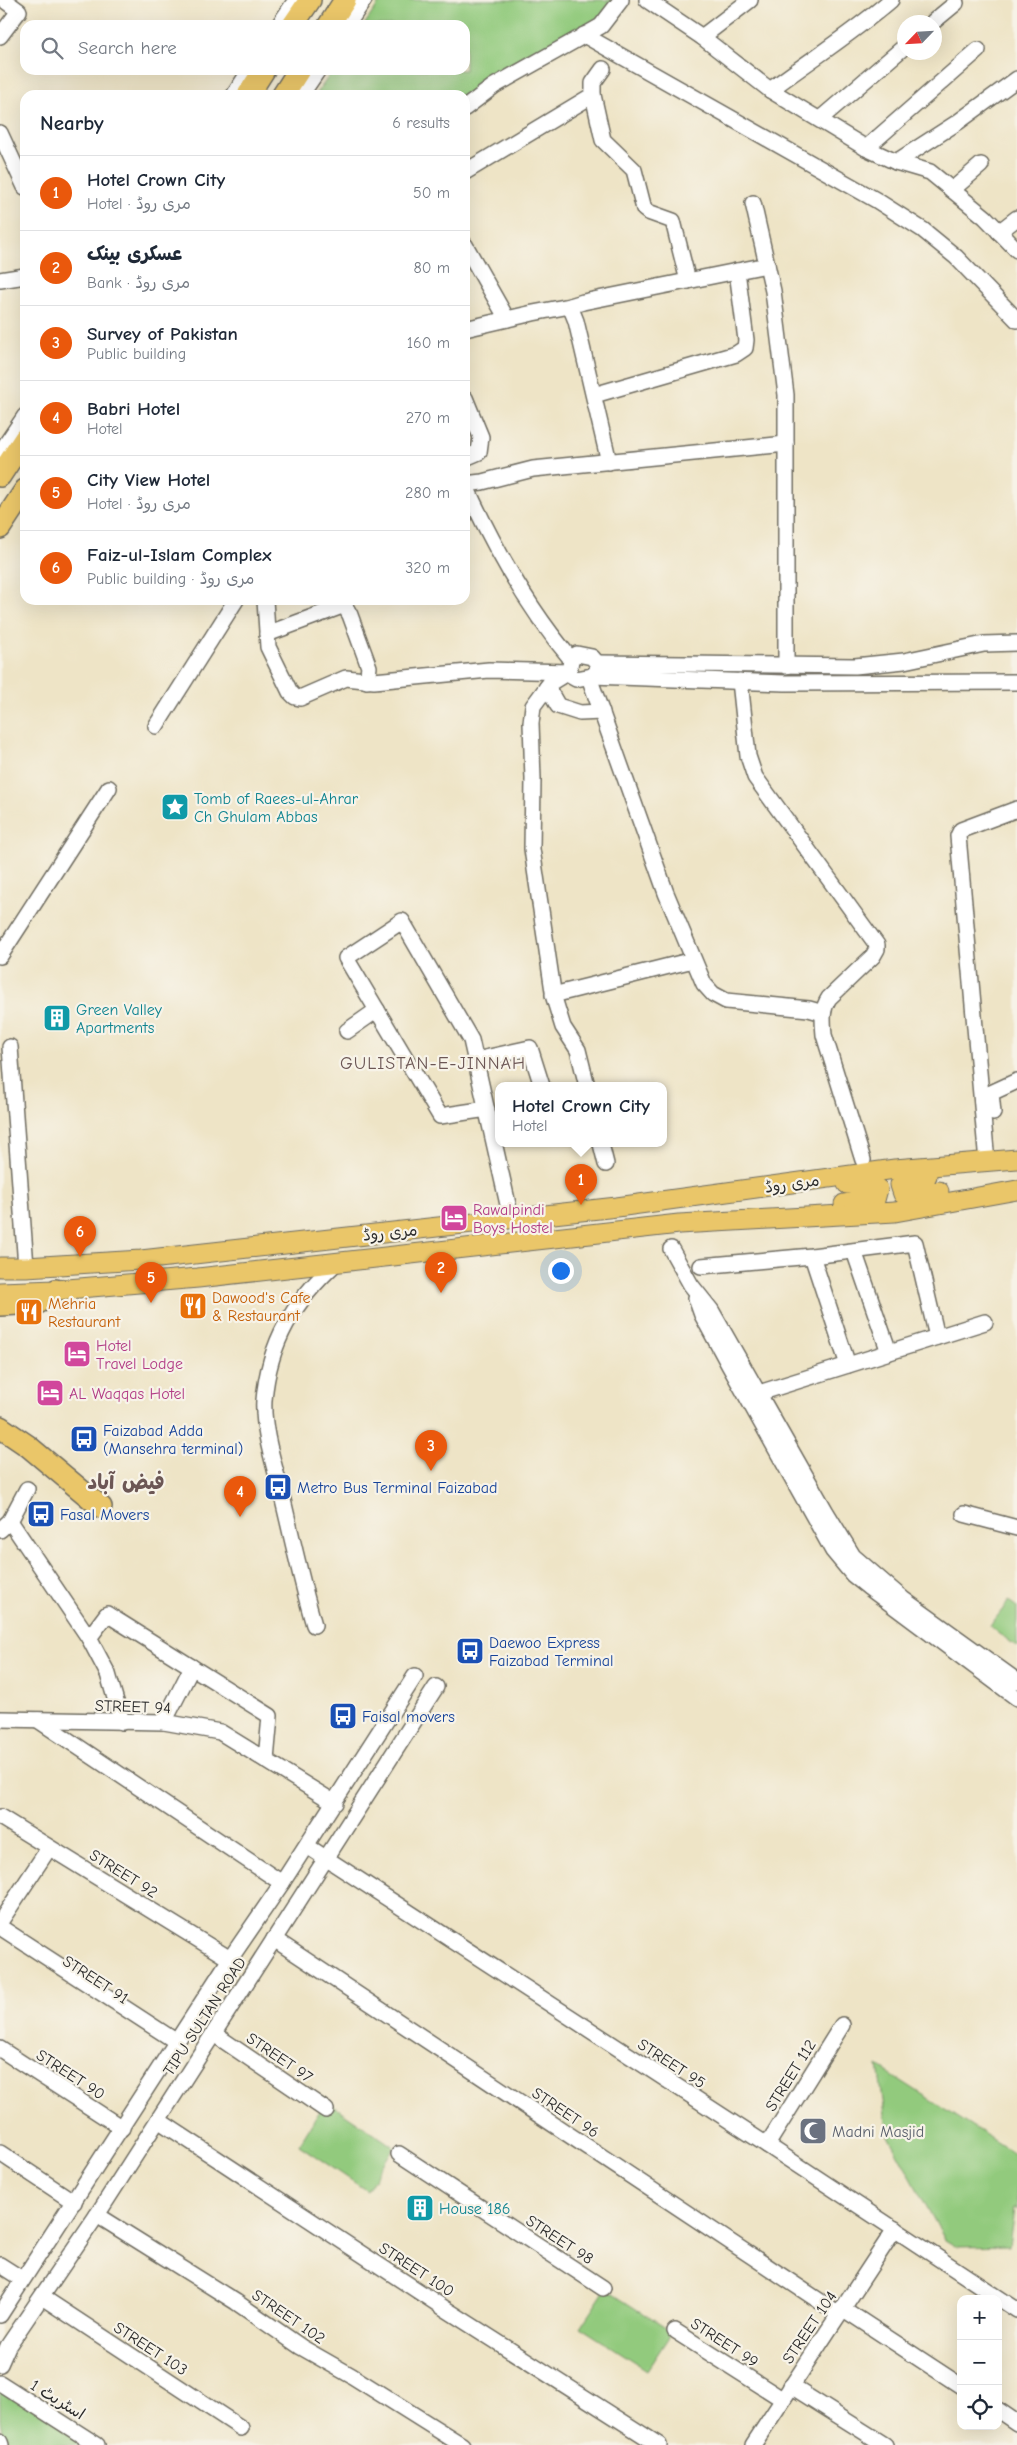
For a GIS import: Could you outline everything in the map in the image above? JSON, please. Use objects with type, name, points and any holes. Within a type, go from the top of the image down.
[{"type":"highway","points":[[296,20],[310,0]]},
{"type":"highway","points":[[332,20],[345,0]]},
{"type":"highway","points":[[251,90],[261,75]]},
{"type":"highway","points":[[286,90],[296,75]]},
{"type":"highway","points":[[0,476],[20,446]]},
{"type":"highway","points":[[0,529],[20,498]]},
{"type":"highway","points":[[0,1305],[38,1303],[56,1290]]},
{"type":"highway","points":[[0,1426],[28,1446],[101,1507]]},
{"type":"main road","name":"مری روڈ","points":[[0,1267],[26,1268],[141,1260],[617,1207],[895,1169],[1017,1160]]},
{"type":"main road","points":[[1017,1167],[906,1179],[900,1185],[903,1194],[910,1196],[1017,1180]]},
{"type":"main road","points":[[617,1207],[787,1194],[850,1184],[870,1184],[878,1189],[875,1200],[776,1208],[679,1224]]},
{"type":"main road","name":"مری روڈ","points":[[0,1292],[56,1290],[198,1278],[679,1224],[895,1212],[1017,1190]]},
{"type":"street","points":[[0,36],[22,6],[4,0]]},
{"type":"street","points":[[282,20],[296,0]]},
{"type":"street","points":[[350,20],[364,0]]},
{"type":"street","points":[[470,104],[494,86],[601,26],[621,0]]},
{"type":"street","points":[[646,0],[702,37],[770,90],[866,148],[896,162],[930,172],[985,217],[1017,250]]},
{"type":"street","points":[[702,37],[750,0]]},
{"type":"street","points":[[770,90],[824,50],[862,25],[891,0]]},
{"type":"street","points":[[941,15],[956,3]]},
{"type":"street","points":[[584,35],[876,200],[923,230],[956,257],[1017,320]]},
{"type":"street","points":[[866,148],[978,50]]},
{"type":"street","points":[[820,119],[897,53]]},
{"type":"street","points":[[603,70],[594,84],[593,95],[603,140],[634,170],[644,209],[673,221],[688,282]]},
{"type":"street","points":[[237,90],[247,75]]},
{"type":"street","points":[[304,90],[315,75]]},
{"type":"street","points":[[896,162],[958,122],[1017,78]]},
{"type":"street","points":[[470,169],[593,95]]},
{"type":"street","points":[[0,133],[6,159],[20,180]]},
{"type":"street","points":[[952,190],[981,166]]},
{"type":"street","points":[[753,203],[767,265],[786,396],[786,666]]},
{"type":"street","points":[[1000,232],[1017,218]]},
{"type":"street","points":[[470,254],[508,319]]},
{"type":"street","points":[[470,328],[583,302],[767,265]]},
{"type":"street","points":[[594,395],[736,354],[745,348],[746,340],[737,271]]},
{"type":"street","points":[[0,280],[20,277]]},
{"type":"street","points":[[570,306],[594,395],[609,462]]},
{"type":"street","points":[[470,410],[481,437],[479,452],[470,456]]},
{"type":"street","points":[[0,453],[20,423]]},
{"type":"street","points":[[470,483],[533,469],[786,444]]},
{"type":"street","points":[[470,494],[517,584],[570,666],[576,679],[593,672],[880,663],[984,644],[1017,643]]},
{"type":"street","points":[[0,529],[20,507]]},
{"type":"street","points":[[156,726],[233,605]]},
{"type":"street","points":[[265,605],[268,647],[294,697],[300,698],[346,678],[367,681],[489,670],[570,666]]},
{"type":"street","points":[[267,634],[342,606],[346,608],[350,615],[369,667],[367,681]]},
{"type":"street","points":[[586,1082],[578,1050],[563,1027],[553,996],[532,849],[533,779],[531,723],[533,706],[550,683],[570,666],[577,654],[592,657],[593,672],[602,712],[666,893],[704,984],[713,994],[726,1000],[809,1009],[823,1013]]},
{"type":"street","points":[[593,672],[740,681],[1017,682]]},
{"type":"street","points":[[740,681],[748,756],[755,776],[877,945],[873,956],[829,998],[824,1005],[823,1013],[824,1035],[864,1160]]},
{"type":"street","points":[[547,687],[558,706],[580,713],[602,712]]},
{"type":"street","points":[[0,956],[109,788]]},
{"type":"street","points":[[987,1162],[958,836],[962,830],[1017,809]]},
{"type":"street","points":[[487,1109],[440,1116],[346,958],[402,921],[471,1040],[495,1134]]},
{"type":"street","points":[[553,996],[693,960]]},
{"type":"street","points":[[347,1031],[377,1010]]},
{"type":"street","points":[[10,1047],[26,1268]]},
{"type":"street","points":[[476,1060],[530,1048],[541,1082]]},
{"type":"street","points":[[996,1145],[991,1093],[1017,1081]]},
{"type":"street","points":[[498,1147],[509,1219]]},
{"type":"street","points":[[602,1147],[606,1164]]},
{"type":"street","points":[[701,1266],[812,1256],[915,1243],[937,1337]]},
{"type":"street","points":[[671,1250],[691,1284],[711,1310],[826,1512],[860,1564],[903,1599],[1017,1682]]},
{"type":"street","points":[[854,1251],[889,1352]]},
{"type":"street","points":[[812,1256],[848,1365]]},
{"type":"street","points":[[314,1625],[304,1593],[272,1449],[264,1400],[274,1349],[290,1314],[314,1283],[336,1263]]},
{"type":"street","points":[[691,1284],[702,1315],[833,1551],[842,1562],[875,1592],[1017,1698]]},
{"type":"street","points":[[759,1394],[985,1322]]},
{"type":"street","points":[[27,1489],[5,1526],[58,1589],[89,1638],[108,1674],[122,1722]]},
{"type":"street","points":[[964,1514],[1017,1528]]},
{"type":"street","points":[[89,1638],[107,1614],[270,1716],[266,1760]]},
{"type":"street","points":[[164,1722],[192,1667]]},
{"type":"street","name":"TIPU SULTAN ROAD","points":[[0,2315],[230,1959],[335,1803],[415,1676]]},
{"type":"street","name":"TIPU SULTAN ROAD","points":[[0,2364],[8,2346],[177,2091],[327,1860],[436,1687]]},
{"type":"street","name":"STREET 94","points":[[0,1719],[164,1722],[220,1732],[335,1803]]},
{"type":"street","points":[[38,1720],[282,1884]]},
{"type":"street","name":"STREET 92","points":[[0,1817],[230,1959]]},
{"type":"street","name":"STREET 95","points":[[307,1846],[1017,2310]]},
{"type":"street","points":[[0,1922],[49,1848]]},
{"type":"street","points":[[0,1927],[175,2046]]},
{"type":"street","name":"STREET 91","points":[[0,1938],[175,2046]]},
{"type":"street","name":"STREET 96","points":[[274,1939],[841,2311],[959,2385]]},
{"type":"street","name":"STREET 112","points":[[767,2145],[842,2025]]},
{"type":"street","name":"STREET 97","points":[[214,2034],[326,2110]]},
{"type":"street","name":"STREET 90","points":[[0,2049],[122,2128]]},
{"type":"street","points":[[155,2076],[177,2091]]},
{"type":"street","name":"STREET 100","points":[[158,2120],[444,2308],[659,2445]]},
{"type":"street","points":[[0,2153],[74,2202]]},
{"type":"street","name":"STREET 98","points":[[399,2154],[603,2288]]},
{"type":"street","name":"STREET 102","points":[[96,2214],[236,2302],[301,2347],[352,2376],[462,2445]]},
{"type":"street","name":"STREET 104","points":[[752,2445],[895,2229]]},
{"type":"street","points":[[46,2243],[67,2259]]},
{"type":"street","points":[[0,2265],[22,2279]]},
{"type":"street","name":"STREET 103","points":[[42,2297],[241,2428]]},
{"type":"street","name":"STREET 99","points":[[675,2330],[782,2399]]},
{"type":"street","name":"اسٹریٹ 1","points":[[0,2383],[98,2445]]},
{"type":"street","points":[[790,2386],[885,2445]]},
{"type":"street","points":[[1002,2413],[1017,2423]]},
{"type":"green space","points":[[381,0],[619,0],[616,7],[470,96],[470,90],[319,90],[330,75],[470,75],[470,20],[367,20]]},
{"type":"green space","points":[[1009,1601],[1017,1607],[1017,1647],[990,1626]]},
{"type":"green space","points":[[878,2066],[1017,2155],[1017,2210],[1014,2209],[1009,2246],[957,2247],[945,2240],[888,2136]]},
{"type":"green space","points":[[326,2101],[394,2147],[367,2191],[299,2145]]},
{"type":"green space","points":[[605,2289],[672,2332],[647,2370],[580,2327]]},
{"type":"green space","points":[[0,2387],[91,2445],[5,2445],[0,2421]]},
{"type":"place","name":"Tomb of Raees-ul-Ahrar Ch Ghulam Abbas","points":[[175,807]]},
{"type":"place","name":"Green Valley Apartments","points":[[57,1018]]},
{"type":"place","name":"Hotel Crown City","points":[[581,1205]]},
{"type":"place","name":"Rawalpindi Boys Hostel","points":[[454,1218]]},
{"type":"place","name":"Faiz-ul-Islam Complex","points":[[80,1257]]},
{"type":"place","name":"عسکری بینک","points":[[441,1293]]},
{"type":"place","name":"City View Hotel","points":[[151,1303]]},
{"type":"place","name":"Dawood's Cafe & Restaurant","points":[[193,1306]]},
{"type":"place","name":"Mehria Restaurant","points":[[29,1312]]},
{"type":"place","name":"Hotel Travel Lodge","points":[[77,1354]]},
{"type":"place","name":"AL Waqqas Hotel","points":[[50,1393]]},
{"type":"place","name":"Faizabad Adda (Mansehra terminal)","points":[[84,1439]]},
{"type":"place","name":"Survey of Pakistan","points":[[431,1471]]},
{"type":"place","name":"Metro Bus Terminal Faizabad","points":[[278,1487]]},
{"type":"place","name":"Fasal Movers","points":[[41,1514]]},
{"type":"place","name":"Babri Hotel","points":[[240,1517]]},
{"type":"place","name":"Daewoo Express Faizabad Terminal","points":[[470,1651]]},
{"type":"place","name":"Faisal movers","points":[[343,1716]]},
{"type":"place","name":"Madni Masjid","points":[[813,2131]]},
{"type":"place","name":"House 186","points":[[420,2208]]},
{"type":"district","name":"GULISTAN-E-JINNAH","points":[[433,1063]]},
{"type":"district","name":"فیض آباد","points":[[126,1482]]}]
